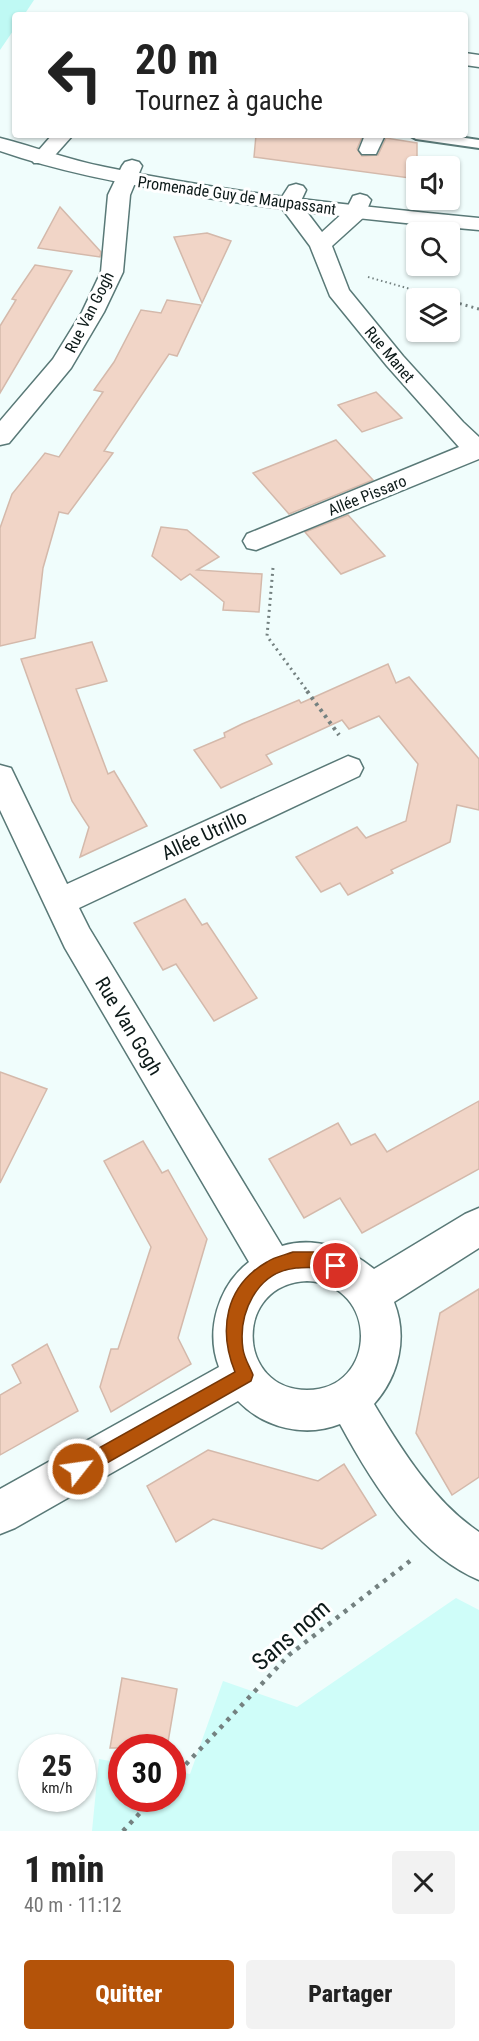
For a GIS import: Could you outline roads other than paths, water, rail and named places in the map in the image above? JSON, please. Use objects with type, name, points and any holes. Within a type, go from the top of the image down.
[{"type":"street","name":"Promenade Guy de Maupassant","points":[[28,138],[129,172],[479,223]]},
{"type":"street","name":"Promenade Guy de Maupassant","points":[[0,144],[52,147]]},
{"type":"street","name":"Rue Van Gogh","points":[[0,437],[63,363],[98,302],[112,272],[119,195],[129,172]]},
{"type":"street","name":"Rue Manet","points":[[293,197],[321,245],[338,291],[395,361],[454,428],[478,450]]},
{"type":"street","points":[[321,245],[358,206]]},
{"type":"street","name":"Allée Pissaro","points":[[259,540],[478,450]]},
{"type":"street","name":"Allée Utrillo","points":[[60,902],[348,768]]},
{"type":"street","name":"Rue Van Gogh","points":[[0,777],[77,938],[273,1267]]},
{"type":"street","points":[[369,1296],[405,1271],[479,1227]]},
{"type":"street","points":[[293,1260],[315,1260],[336,1266],[354,1278],[369,1296],[379,1317],[382,1340],[378,1363],[367,1383],[349,1400],[328,1409],[304,1412],[281,1406],[260,1393],[245,1375],[235,1351],[234,1326],[240,1302],[254,1282],[273,1267],[293,1260]]},
{"type":"street","points":[[0,1513],[245,1375]]},
{"type":"street","points":[[349,1400],[368,1434],[412,1496],[462,1549],[479,1558]]},
{"type":"lane","points":[[437,138],[479,144]]}]
